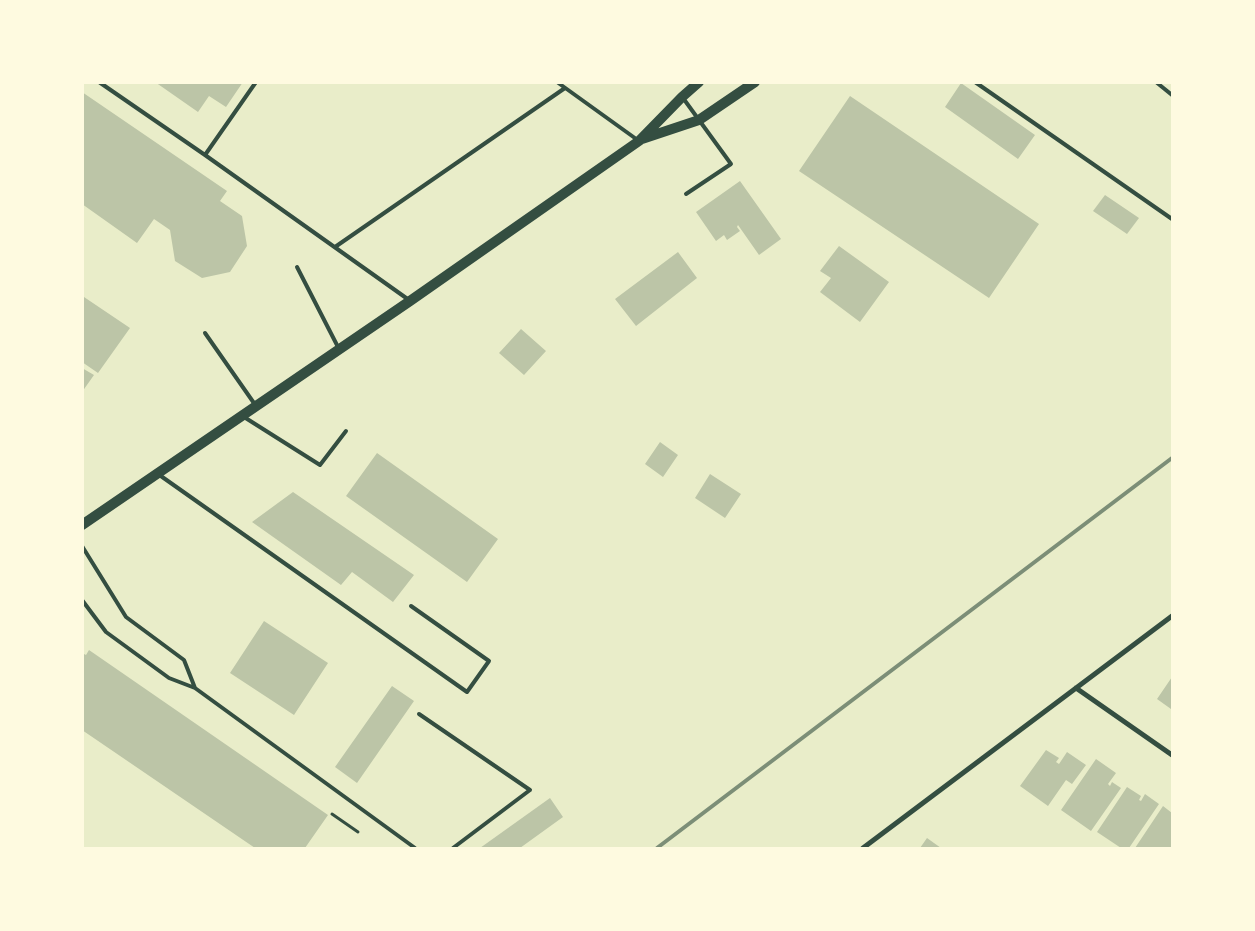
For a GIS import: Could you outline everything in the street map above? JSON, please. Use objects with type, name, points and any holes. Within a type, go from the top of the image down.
[{"type":"main road","points":[[82,525],[410,301],[639,140],[699,82]]},
{"type":"main road","points":[[639,140],[699,120],[755,82]]},
{"type":"street","points":[[863,848],[1172,616]]},
{"type":"street","points":[[1076,688],[1172,755]]},
{"type":"lane","points":[[99,82],[336,247],[410,301]]},
{"type":"lane","points":[[205,155],[256,82]]},
{"type":"lane","points":[[557,82],[639,140]]},
{"type":"lane","points":[[976,82],[1172,220]]},
{"type":"lane","points":[[1156,82],[1172,95]]},
{"type":"lane","points":[[336,247],[565,88]]},
{"type":"lane","points":[[682,97],[731,164],[686,194]]},
{"type":"lane","points":[[297,267],[339,348]]},
{"type":"lane","points":[[205,333],[256,406]]},
{"type":"lane","points":[[242,416],[320,466],[346,431]]},
{"type":"lane","points":[[158,474],[467,692],[489,661],[412,606]]},
{"type":"lane","points":[[82,546],[126,617],[184,660],[195,688]]},
{"type":"lane","points":[[82,600],[106,632],[169,678],[195,688],[415,848]]},
{"type":"lane","points":[[419,714],[530,790],[453,848]]},
{"type":"path","points":[[332,814],[358,832]]},
{"type":"building","points":[[155,82],[243,82],[226,107],[209,96],[198,112]]},
{"type":"building","points":[[961,83],[1035,135],[1018,159],[945,107]]},
{"type":"building","points":[[82,92],[227,191],[220,201],[242,216],[247,246],[230,272],[202,278],[175,261],[170,230],[154,219],[137,243],[82,204]]},
{"type":"building","points":[[850,96],[1039,224],[989,298],[799,171]]},
{"type":"building","points":[[740,181],[781,239],[759,255],[738,225],[737,227],[740,231],[727,240],[724,235],[716,241],[696,212]]},
{"type":"building","points":[[1105,195],[1139,218],[1127,234],[1093,211]]},
{"type":"building","points":[[839,246],[889,282],[860,322],[820,292],[831,278],[820,271]]},
{"type":"building","points":[[678,252],[697,278],[636,326],[615,299]]},
{"type":"building","points":[[84,297],[130,328],[98,373],[82,362],[82,299]]},
{"type":"building","points":[[521,329],[546,351],[524,375],[499,353]]},
{"type":"building","points":[[82,368],[94,375],[82,392]]},
{"type":"building","points":[[660,442],[678,455],[663,477],[645,464]]},
{"type":"building","points":[[377,453],[498,539],[467,582],[346,496]]},
{"type":"building","points":[[710,474],[741,494],[725,518],[695,498]]},
{"type":"building","points":[[293,492],[414,575],[393,602],[352,572],[341,585],[252,522]]},
{"type":"building","points":[[264,621],[328,663],[294,715],[230,673]]},
{"type":"building","points":[[89,650],[328,815],[305,848],[255,848],[82,730],[82,653],[86,655]]},
{"type":"building","points":[[1172,677],[1172,707],[1171,709],[1157,699]]},
{"type":"building","points":[[392,686],[414,701],[357,783],[335,767]]},
{"type":"building","points":[[1046,750],[1059,758],[1056,762],[1059,764],[1067,752],[1086,765],[1072,784],[1066,780],[1048,806],[1020,786]]},
{"type":"building","points":[[1096,759],[1116,773],[1108,784],[1110,786],[1112,782],[1121,788],[1091,831],[1061,810]]},
{"type":"building","points":[[1127,787],[1141,796],[1139,800],[1141,801],[1145,794],[1159,804],[1129,848],[1121,848],[1097,832]]},
{"type":"building","points":[[550,798],[563,817],[520,848],[480,848]]},
{"type":"building","points":[[1163,806],[1172,813],[1172,848],[1135,848]]},
{"type":"building","points":[[927,838],[941,848],[920,848]]},
{"type":"railway","points":[[657,848],[1172,458]]}]
